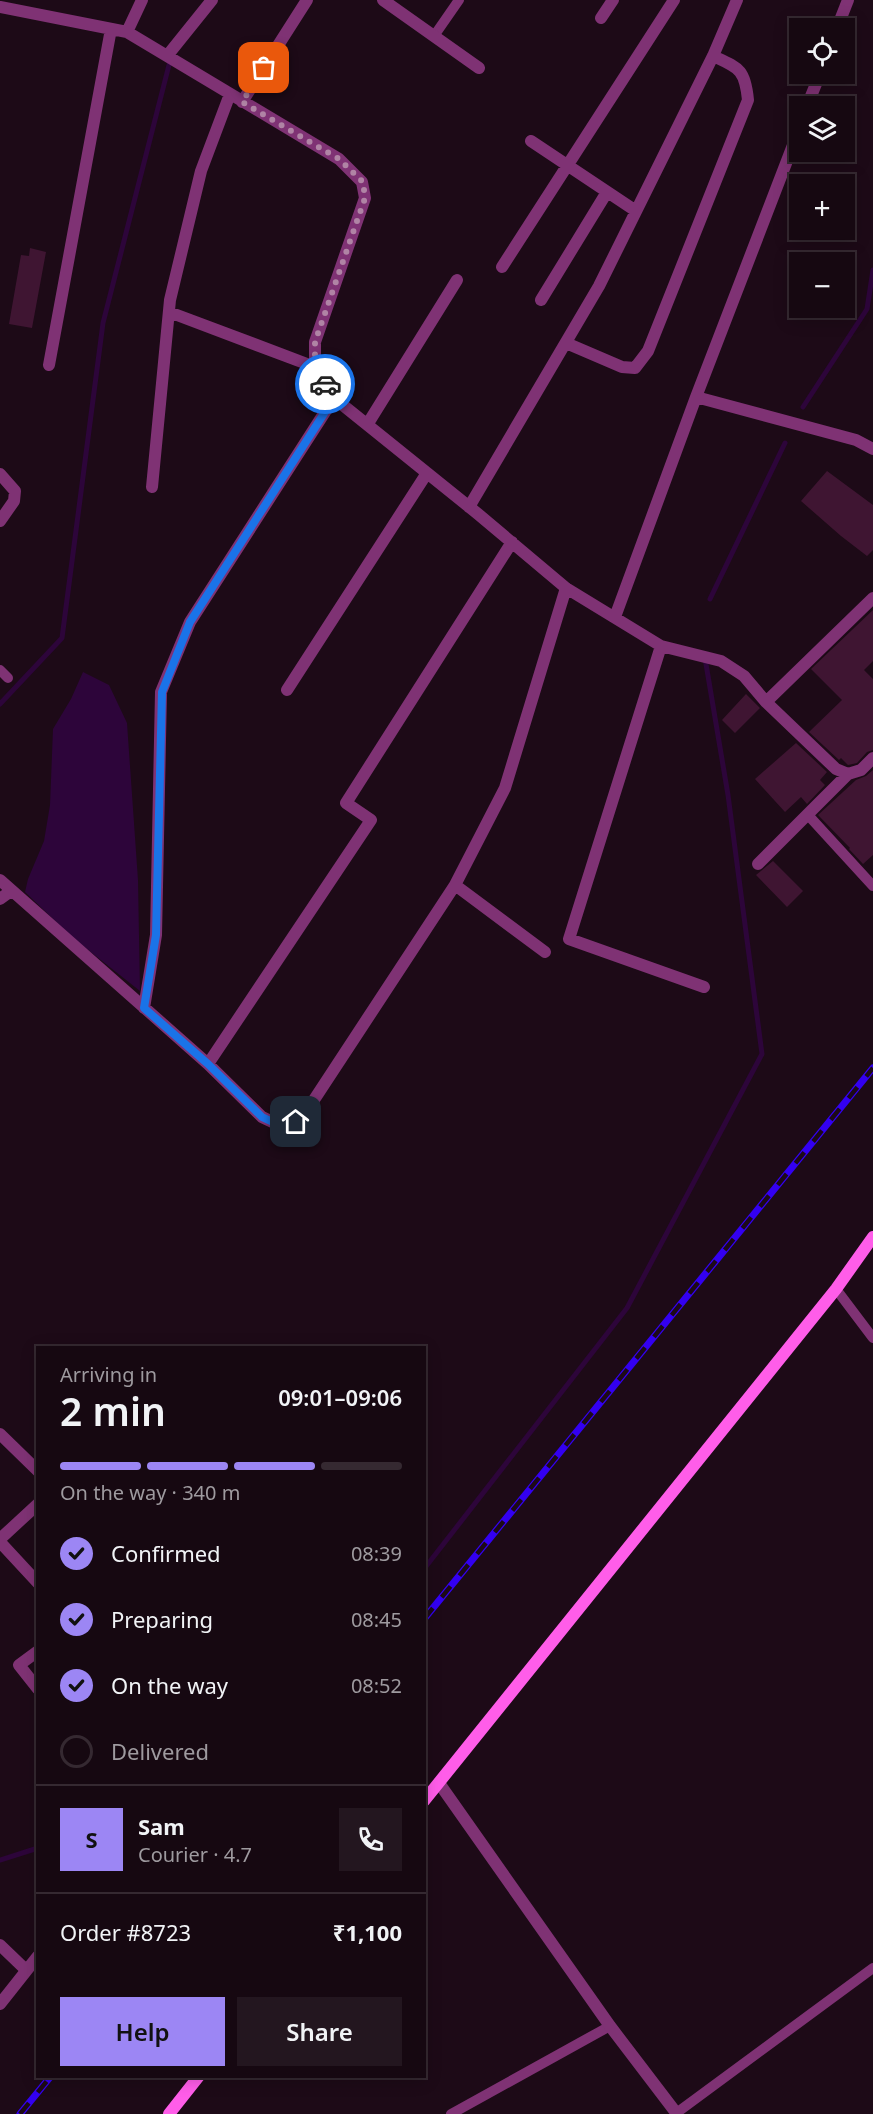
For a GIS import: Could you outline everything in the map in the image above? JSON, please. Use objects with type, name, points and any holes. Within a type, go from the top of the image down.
[{"type":"street","points":[[127,32],[142,0]]},
{"type":"street","points":[[167,56],[212,0]]},
{"type":"street","points":[[242,102],[307,0]]},
{"type":"street","points":[[383,0],[479,68]]},
{"type":"street","points":[[601,18],[613,0]]},
{"type":"street","points":[[502,267],[674,0]]},
{"type":"street","points":[[469,507],[599,286],[713,56],[737,0]]},
{"type":"street","points":[[841,18],[848,0]]},
{"type":"street","points":[[0,7],[127,32],[339,159],[363,182],[365,198],[315,342],[315,367],[334,398],[566,588],[661,646],[721,661],[744,676],[766,702],[836,769],[848,774]]},
{"type":"street","points":[[49,365],[111,29]]},
{"type":"street","points":[[566,343],[622,367],[635,368],[648,351],[748,100],[746,81],[736,67],[713,56]]},
{"type":"street","points":[[152,487],[170,300],[201,171],[230,94]]},
{"type":"street","points":[[531,141],[636,211]]},
{"type":"street","points":[[615,617],[696,397],[789,156]]},
{"type":"street","points":[[541,300],[608,192]]},
{"type":"street","points":[[367,425],[457,280]]},
{"type":"street","points":[[169,312],[315,367]]},
{"type":"street","points":[[696,397],[856,440],[873,449]]},
{"type":"street","points":[[144,1008],[156,935],[162,692],[190,622],[334,398]]},
{"type":"street","points":[[287,690],[427,473]]},
{"type":"street","points":[[0,474],[15,491],[14,501],[1,520]]},
{"type":"street","points":[[208,1064],[370,820],[346,803],[512,542]]},
{"type":"street","points":[[0,880],[208,1064],[262,1117],[281,1126],[296,1122],[308,1109],[455,885],[505,788],[566,588]]},
{"type":"street","points":[[766,702],[873,598]]},
{"type":"street","points":[[661,646],[569,939],[704,987]]},
{"type":"street","points":[[758,864],[848,774],[861,770],[873,758]]},
{"type":"street","points":[[455,885],[545,952]]},
{"type":"street","points":[[0,899],[11,891]]},
{"type":"street","points":[[426,1799],[836,1289],[873,1237]]},
{"type":"street","points":[[0,1434],[36,1470]]},
{"type":"street","points":[[36,1506],[0,1540],[36,1581]]},
{"type":"street","points":[[36,1652],[19,1665],[36,1686]]},
{"type":"street","points":[[439,1783],[610,2026],[676,2114]]},
{"type":"street","points":[[0,1946],[26,1970]]},
{"type":"street","points":[[0,2004],[36,1958]]},
{"type":"street","points":[[169,2114],[197,2078]]},
{"type":"lane","points":[[434,36],[459,0]]},
{"type":"lane","points":[[808,815],[873,886]]},
{"type":"lane","points":[[836,1289],[873,1338]]},
{"type":"lane","points":[[676,2114],[873,1968]]},
{"type":"lane","points":[[451,2114],[610,2026]]},
{"type":"shaded area","points":[[83,672],[109,685],[127,723],[138,880],[140,991],[73,938],[25,892],[44,841],[50,805],[53,729],[71,699]]},
{"type":"building","points":[[30,248],[46,252],[32,328],[9,324],[21,255],[29,256]]},
{"type":"building","points":[[827,471],[873,505],[873,550],[867,556],[801,501]]},
{"type":"building","points":[[873,610],[873,661],[864,670],[873,679],[873,750],[867,752],[857,763],[848,765],[841,758],[839,760],[809,732],[842,700],[811,669]]},
{"type":"building","points":[[746,694],[760,708],[735,733],[722,720]]},
{"type":"building","points":[[796,743],[827,772],[820,780],[825,785],[807,804],[801,797],[785,812],[755,779]]},
{"type":"building","points":[[873,770],[873,855],[863,864],[818,815],[856,780]]},
{"type":"building","points":[[773,861],[803,891],[787,907],[756,875]]},
{"type":"waterway","points":[[0,704],[62,638],[103,323],[169,65]]},
{"type":"waterway","points":[[803,407],[867,309],[873,270]]},
{"type":"waterway","points":[[710,599],[785,443]]},
{"type":"waterway","points":[[426,1566],[627,1308],[762,1054],[728,795],[705,658]]},
{"type":"waterway","points":[[0,1860],[36,1849]]},
{"type":"railway","points":[[426,1617],[873,1068]]},
{"type":"railway","points":[[20,2114],[49,2078]]},
{"type":"way so far","points":[[264,68],[242,102],[339,159],[363,182],[365,198],[315,342],[315,367],[325,384]]},
{"type":"route","points":[[296,1122],[281,1126],[262,1117],[208,1064],[144,1008],[156,935],[162,692],[190,622],[334,398],[325,384]]}]
